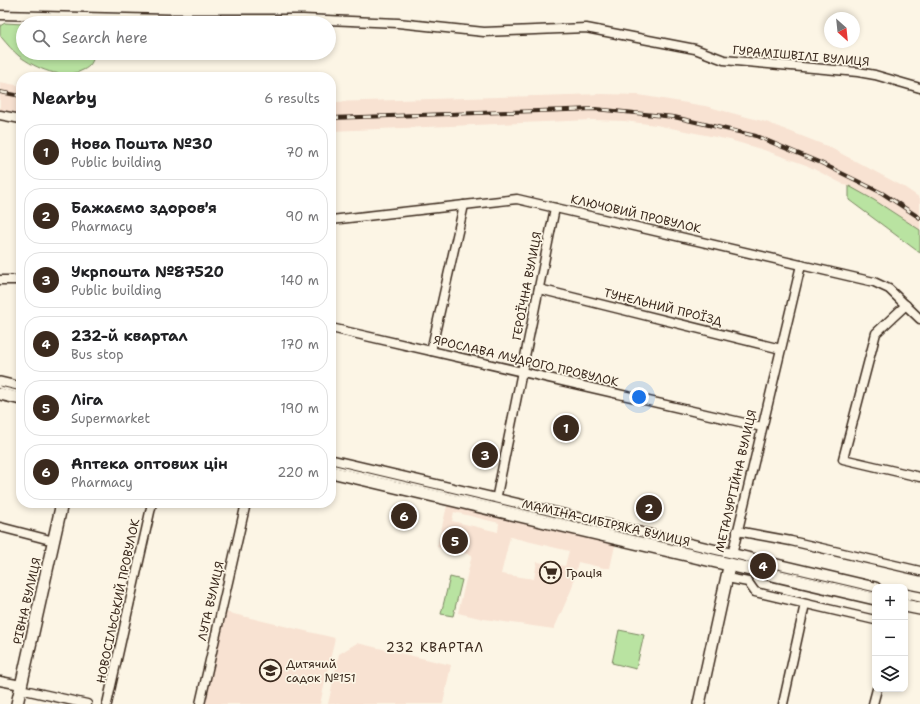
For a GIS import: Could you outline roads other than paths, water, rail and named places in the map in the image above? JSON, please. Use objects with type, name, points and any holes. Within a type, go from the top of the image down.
[{"type":"main road","points":[[0,383],[16,387]]},
{"type":"main road","points":[[0,394],[16,398]]},
{"type":"main road","name":"МАМІНА-СИБІРЯКА ВУЛИЦЯ","points":[[336,461],[495,505]]},
{"type":"main road","name":"МАМІНА-СИБІРЯКА ВУЛИЦЯ","points":[[336,473],[495,505],[731,560],[872,598]]},
{"type":"main road","name":"РІВНА ВУЛИЦЯ","points":[[17,704],[61,508]]},
{"type":"main road","name":"МАМІНА-СИБІРЯКА ВУЛИЦЯ","points":[[731,560],[872,587]]},
{"type":"main road","name":"МЕТАЛУРГІЙНА ВУЛИЦЯ","points":[[699,704],[731,560]]},
{"type":"main road","points":[[908,596],[920,598]]},
{"type":"main road","points":[[908,607],[920,609]]},
{"type":"street","name":"ГУРАМІШВІЛІ ВУЛИЦЯ","points":[[0,15],[42,16]]},
{"type":"street","name":"ГУРАМІШВІЛІ ВУЛИЦЯ","points":[[336,20],[398,23],[484,32],[586,28],[695,49],[724,60],[772,63],[858,72],[875,75],[920,88]]},
{"type":"street","points":[[0,115],[16,118]]},
{"type":"street","name":"КЛЮЧОВИЙ ПРОВУЛОК","points":[[336,219],[517,199],[874,282],[889,289],[920,319]]},
{"type":"street","points":[[432,351],[464,205]]},
{"type":"street","name":"ГЕРОЇЧНА ВУЛИЦЯ","points":[[495,505],[555,208]]},
{"type":"street","name":"МЕТАЛУРГІЙНА ВУЛИЦЯ","points":[[731,560],[801,265]]},
{"type":"street","points":[[0,280],[16,280]]},
{"type":"street","name":"ТУНЕЛЬНИЙ ПРОЇЗД","points":[[539,289],[781,349]]},
{"type":"street","points":[[906,305],[876,333],[843,459],[920,477]]},
{"type":"street","name":"ЯРОСЛАВА МУДРОГО ПРОВУЛОК","points":[[336,329],[762,427]]},
{"type":"street","name":"НОВОСІЛЬСЬКИЙ ПРОВУЛОК","points":[[107,704],[151,508]]},
{"type":"street","name":"ЛУТА ВУЛИЦЯ","points":[[200,704],[245,508]]},
{"type":"street","points":[[0,527],[54,540]]},
{"type":"street","points":[[738,531],[791,541],[920,571]]},
{"type":"street","points":[[727,578],[748,582],[755,592],[872,619]]},
{"type":"street","points":[[783,704],[805,604]]},
{"type":"street","points":[[0,681],[87,704]]},
{"type":"street","points":[[873,704],[876,692]]},
{"type":"tram line","points":[[0,386],[16,390]]},
{"type":"tram line","points":[[336,465],[872,591]]},
{"type":"tram line","points":[[908,600],[920,602]]},
{"type":"railway","points":[[0,92],[16,95]]},
{"type":"railway","points":[[336,118],[595,109],[674,117],[756,136],[821,163],[882,193],[920,218]]},
{"type":"place","name":"Нова Пошта №30","points":[[566,428]]},
{"type":"place","name":"Укрпошта №87520","points":[[485,455]]},
{"type":"place","name":"Бажаємо здоров'я","points":[[649,508]]},
{"type":"place","name":"Аптека оптових цін","points":[[404,516]]},
{"type":"place","name":"Ліга","points":[[455,541]]},
{"type":"place","name":"232-й квартал","points":[[763,566]]},
{"type":"place","name":"Грація","points":[[550,573]]},
{"type":"place","name":"Дитячий садок №151","points":[[270,671]]},
{"type":"district","name":"232 КВАРТАЛ","points":[[435,647]]}]
